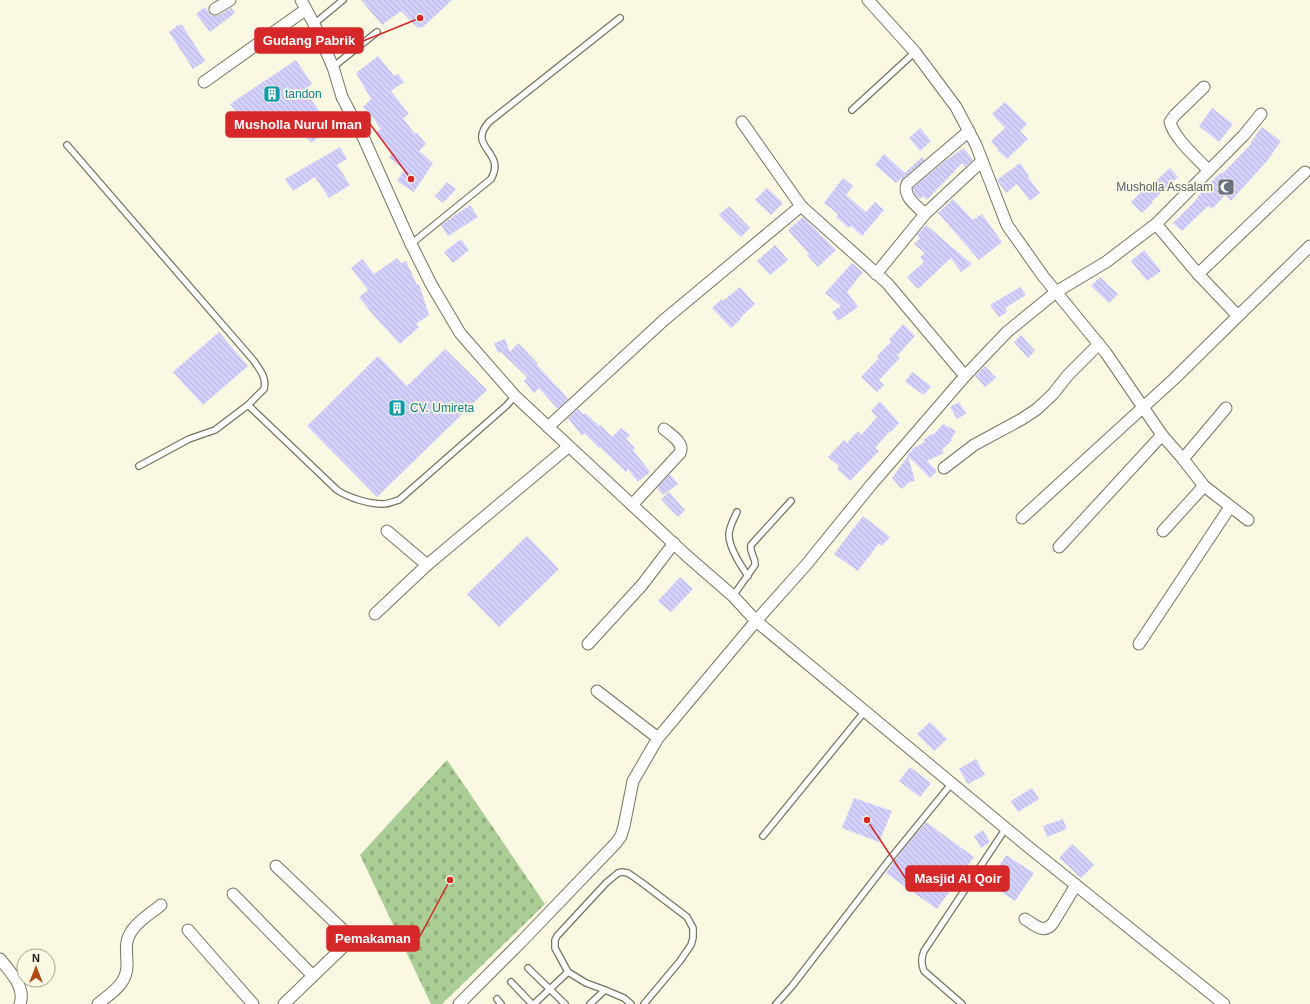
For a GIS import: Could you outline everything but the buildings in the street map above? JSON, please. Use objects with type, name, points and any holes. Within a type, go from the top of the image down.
[{"type":"street","points":[[215,9],[230,0]]},
{"type":"street","points":[[868,0],[916,52],[956,107],[969,131],[1008,225],[1043,276],[1099,344],[1162,435],[1183,458],[1204,486],[1230,508],[1248,520]]},
{"type":"street","points":[[204,82],[303,5],[314,24],[333,67],[342,97],[364,139],[411,244],[431,284],[460,333],[515,396],[568,447],[733,596],[756,621],[1076,886],[1224,1004]]},
{"type":"street","points":[[1204,87],[1175,115],[1170,122],[1171,127],[1180,139],[1208,170]]},
{"type":"street","points":[[459,1004],[616,843],[621,836],[624,826],[633,781],[658,738],[965,376],[1007,332],[1056,292],[1106,262],[1156,224],[1244,135],[1262,114]]},
{"type":"street","points":[[742,122],[801,206],[887,283],[965,376]]},
{"type":"street","points":[[926,214],[908,196],[906,190],[907,184],[969,131]]},
{"type":"street","points":[[876,274],[926,214],[982,161]]},
{"type":"street","points":[[1198,274],[1305,172]]},
{"type":"street","points":[[548,427],[664,320],[801,206]]},
{"type":"street","points":[[1156,224],[1198,274],[1238,316]]},
{"type":"street","points":[[1022,518],[1174,379],[1310,246]]},
{"type":"street","points":[[944,468],[974,445],[1022,419],[1037,409],[1053,394],[1099,344]]},
{"type":"street","points":[[1183,458],[1226,408]]},
{"type":"street","points":[[632,505],[682,450],[681,444],[664,429]]},
{"type":"street","points":[[1059,548],[1162,435]]},
{"type":"street","points":[[375,614],[427,565],[568,447]]},
{"type":"street","points":[[1163,531],[1204,486]]},
{"type":"street","points":[[1139,644],[1230,508]]},
{"type":"street","points":[[387,531],[427,565]]},
{"type":"street","points":[[588,644],[642,584],[674,543]]},
{"type":"street","points":[[597,691],[658,738]]},
{"type":"street","points":[[276,866],[343,930],[346,936],[346,942],[343,947],[284,1004]]},
{"type":"street","points":[[1025,919],[1039,928],[1049,928],[1076,886]]},
{"type":"street","points":[[233,894],[313,976]]},
{"type":"street","points":[[98,1004],[116,989],[124,979],[127,972],[126,946],[131,932],[161,905]]},
{"type":"street","points":[[188,930],[253,1004]]},
{"type":"street","points":[[0,959],[19,985],[22,996],[20,1004]]},
{"type":"lane","points":[[314,24],[343,0]]},
{"type":"lane","points":[[411,244],[491,179],[494,174],[495,164],[484,144],[482,134],[484,128],[489,122],[620,18]]},
{"type":"lane","points":[[333,67],[377,32]]},
{"type":"lane","points":[[852,110],[916,52]]},
{"type":"lane","points":[[67,145],[254,361],[262,373],[265,383],[264,389],[248,405],[215,430],[189,439],[139,466]]},
{"type":"lane","points":[[248,405],[337,490],[356,499],[382,504],[399,500],[506,406],[515,396]]},
{"type":"lane","points":[[733,596],[756,564],[750,549],[751,545],[791,501]]},
{"type":"lane","points":[[737,512],[730,528],[730,541],[736,556],[748,576]]},
{"type":"lane","points":[[764,836],[865,711]]},
{"type":"lane","points":[[776,1004],[792,986],[890,859],[952,783]]},
{"type":"lane","points":[[962,1004],[924,971],[922,966],[922,956],[1006,828]]},
{"type":"lane","points":[[631,1004],[624,998],[586,983],[568,972],[555,948],[555,940],[557,936],[606,883],[620,872],[628,873],[687,916],[693,928],[691,945],[680,961],[644,1004]]},
{"type":"lane","points":[[528,968],[565,1004]]},
{"type":"lane","points":[[511,982],[533,1004],[568,972]]},
{"type":"lane","points":[[590,1004],[605,990]]},
{"type":"lane","points":[[497,999],[501,1004]]},
{"type":"green space","points":[[447,760],[545,904],[442,1004],[431,1004],[360,855]]},
{"type":"place","name":"Gudang Pabrik","points":[[420,18]]},
{"type":"place","name":"tandon","points":[[272,94]]},
{"type":"place","name":"Musholla Nurul Iman","points":[[411,179]]},
{"type":"place","name":"Musholla Assalam","points":[[1226,187]]},
{"type":"place","name":"CV. Umireta","points":[[397,408]]},
{"type":"place","name":"Masjid Al Qoir","points":[[867,820]]},
{"type":"place","name":"Pemakaman","points":[[450,880]]}]
